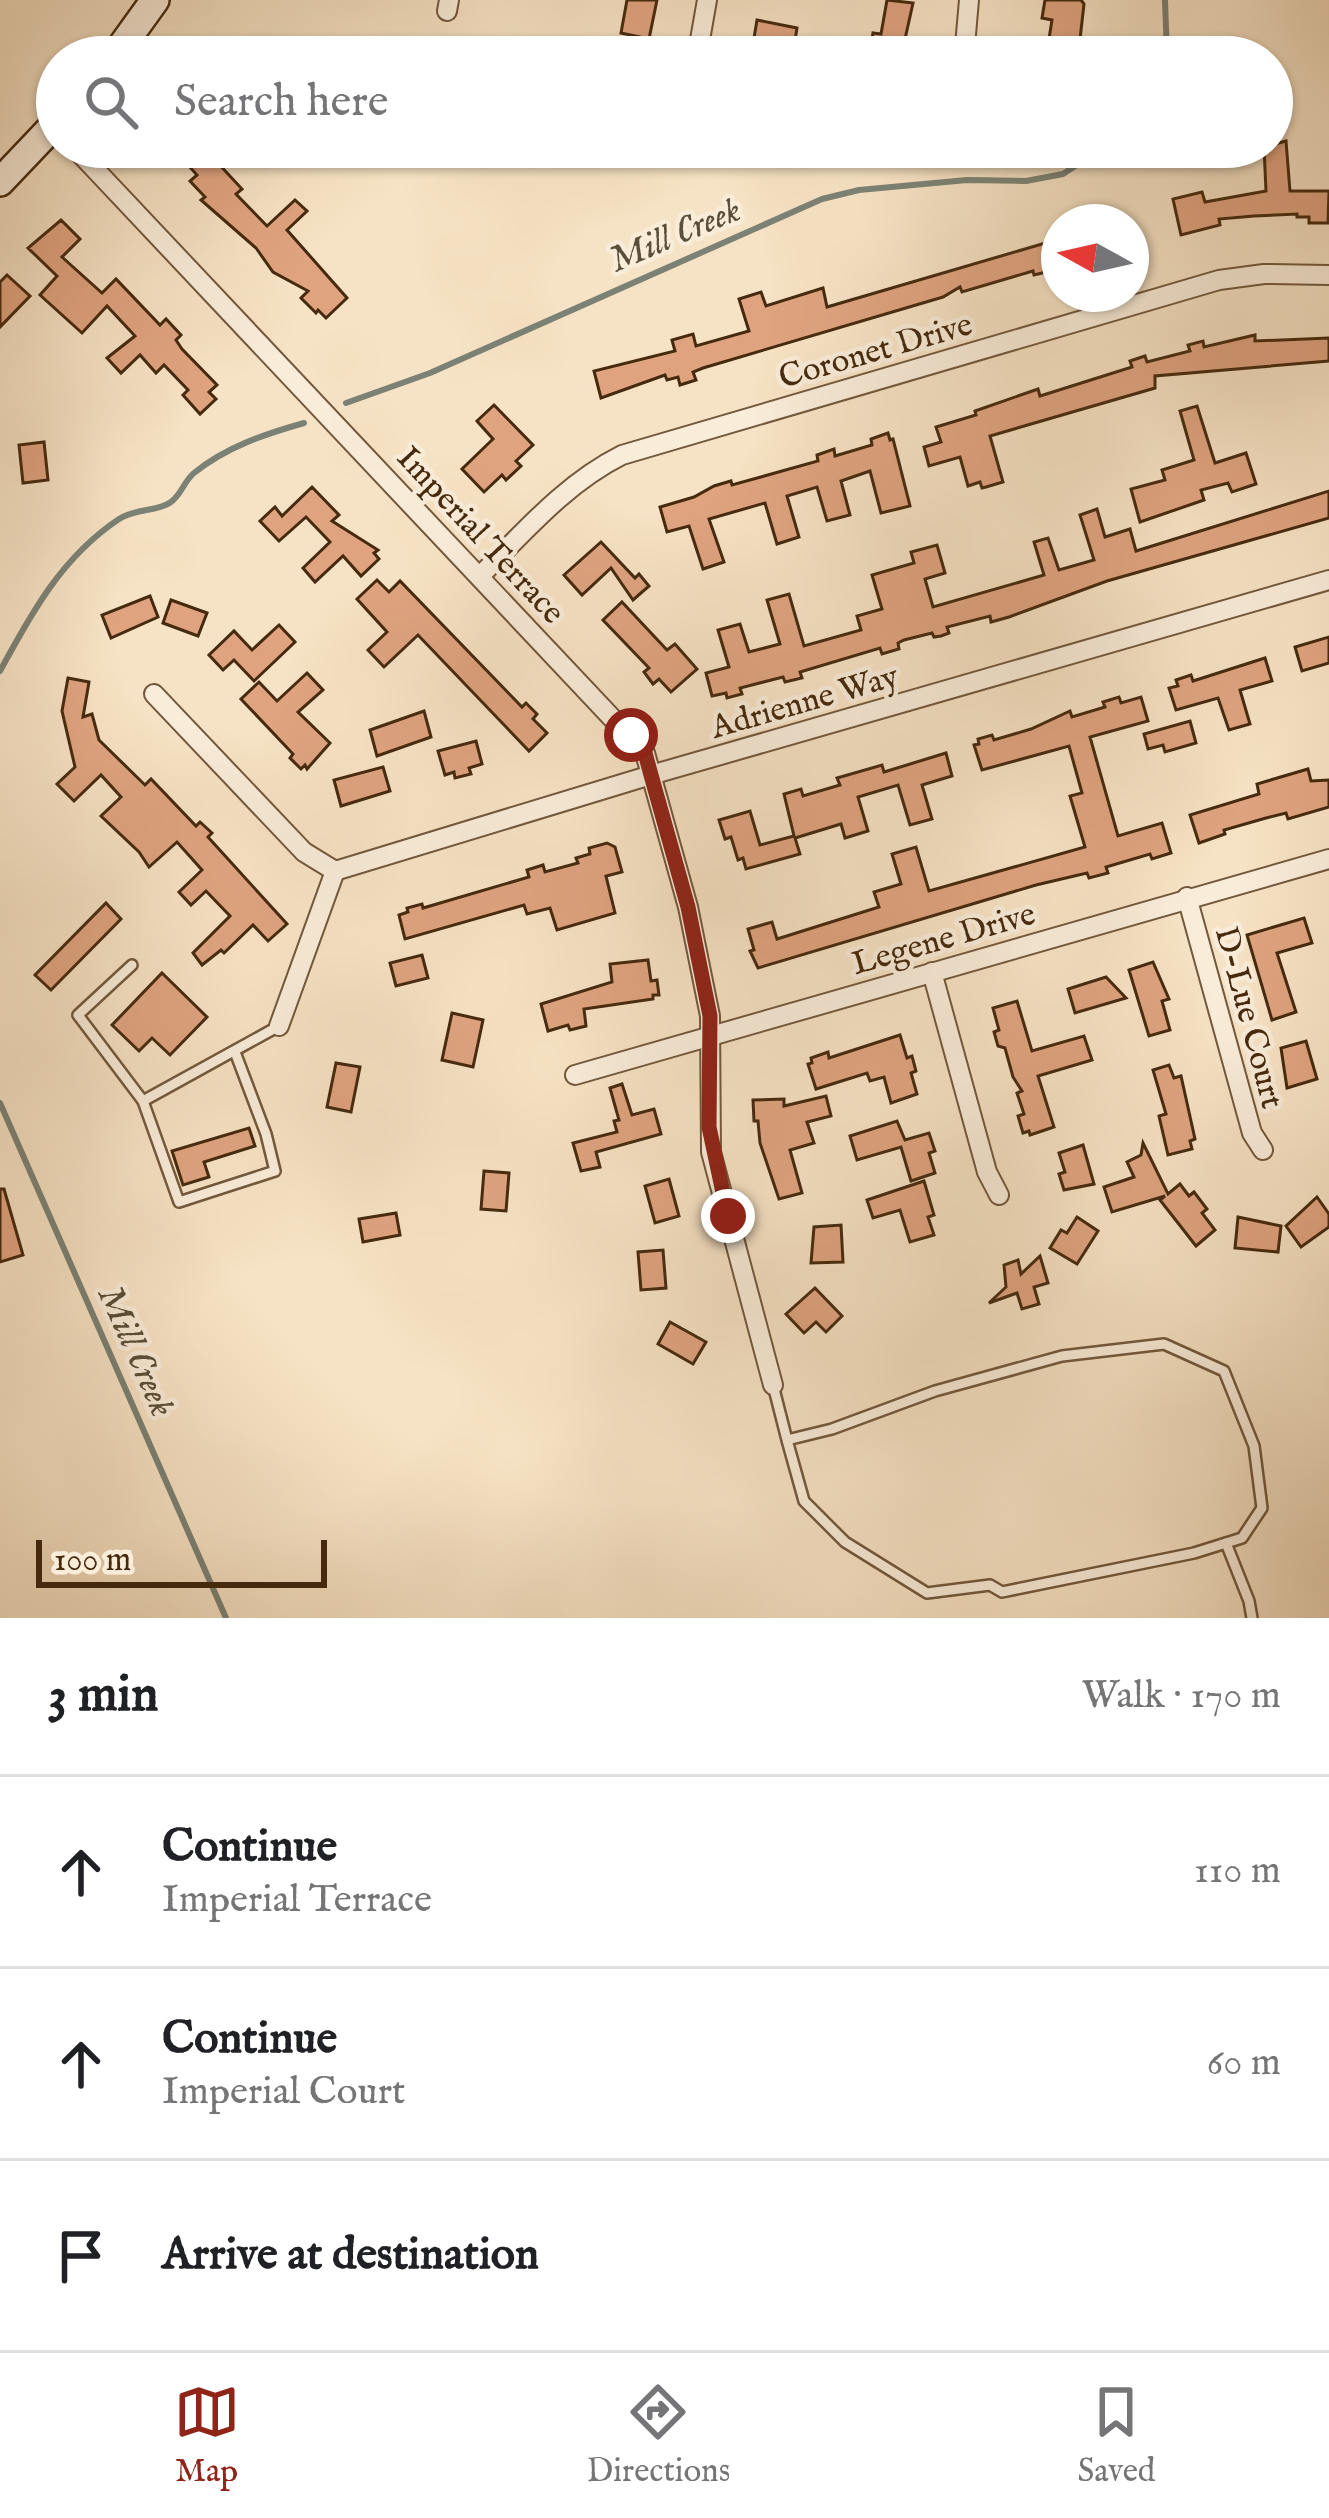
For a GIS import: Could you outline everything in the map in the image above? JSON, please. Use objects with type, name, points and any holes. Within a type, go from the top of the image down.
[{"type":"main road","points":[[128,36],[154,0]]},
{"type":"main road","points":[[0,182],[36,146]]},
{"type":"street","points":[[701,36],[707,0]]},
{"type":"street","points":[[966,36],[969,0]]},
{"type":"street","name":"Imperial Terrace","points":[[94,168],[645,753],[688,907],[710,1016],[711,1152],[773,1385]]},
{"type":"street","name":"Coronet Drive","points":[[481,575],[566,491],[622,455],[1219,280],[1329,274]]},
{"type":"street","name":"Adrienne Way","points":[[334,871],[1329,580]]},
{"type":"street","points":[[154,694],[292,840],[334,871],[279,1027]]},
{"type":"street","name":"Legene Drive","points":[[574,1075],[1329,859]]},
{"type":"street","name":"D-Lue Court","points":[[1187,897],[1252,1133],[1263,1150]]},
{"type":"street","points":[[932,972],[987,1172],[999,1195]]},
{"type":"lane","points":[[132,965],[78,1015],[143,1101],[179,1202],[274,1171],[266,1134],[235,1052]]},
{"type":"lane","points":[[143,1101],[279,1027]]},
{"type":"lane","points":[[773,1385],[787,1440],[804,1501],[821,1522],[895,1576],[928,1593],[989,1585],[1002,1592],[1226,1544],[1242,1538],[1262,1508],[1254,1446],[1224,1371],[1163,1344],[1062,1356],[935,1391],[832,1430],[787,1440]]},
{"type":"lane","points":[[1226,1544],[1252,1618]]},
{"type":"building","points":[[627,0],[657,0],[650,36],[621,33]]},
{"type":"building","points":[[887,0],[913,3],[906,36],[872,36],[881,34]]},
{"type":"building","points":[[1045,0],[1081,0],[1084,4],[1080,36],[1049,36],[1052,20],[1042,18]]},
{"type":"building","points":[[757,20],[797,28],[796,36],[754,36]]},
{"type":"building","points":[[191,168],[222,168],[242,189],[236,194],[267,226],[295,200],[307,211],[287,230],[347,298],[326,318],[316,313],[301,298],[308,291],[273,272],[256,248],[201,200],[205,197],[190,181],[197,175]]},
{"type":"building","points":[[1265,168],[1288,168],[1290,191],[1329,191],[1328,223],[1309,223],[1309,217],[1297,214],[1254,216],[1219,219],[1220,225],[1181,235],[1173,199],[1202,192],[1205,202],[1266,191]]},
{"type":"building","points":[[61,220],[80,239],[62,257],[102,293],[116,279],[160,325],[166,319],[181,335],[176,340],[182,349],[217,385],[209,392],[216,399],[200,414],[183,395],[188,390],[164,365],[156,373],[140,355],[121,373],[107,358],[135,336],[107,306],[82,333],[40,295],[57,276],[28,248]]},
{"type":"building","points":[[1041,244],[1041,273],[1033,271],[962,292],[960,287],[943,297],[703,368],[693,372],[696,380],[680,385],[678,377],[667,380],[665,375],[601,398],[594,371],[675,351],[672,340],[693,334],[696,346],[749,331],[739,299],[761,292],[766,306],[823,288],[827,307]]},
{"type":"building","points":[[7,275],[30,296],[0,327],[0,282]]},
{"type":"building","points":[[1255,335],[1255,341],[1329,338],[1329,361],[1155,376],[1155,388],[990,436],[1003,482],[986,487],[980,482],[968,486],[960,457],[929,466],[924,447],[941,442],[936,427],[976,415],[975,411],[1038,389],[1040,396],[1132,367],[1130,361],[1145,356],[1147,362],[1190,351],[1188,345],[1203,341],[1204,347]]},
{"type":"building","points":[[494,405],[533,445],[516,461],[521,466],[484,492],[462,469],[493,439],[477,421]]},
{"type":"building","points":[[1197,406],[1215,463],[1246,453],[1256,484],[1232,492],[1228,483],[1201,490],[1204,500],[1140,522],[1131,489],[1165,480],[1162,470],[1194,460],[1180,411]]},
{"type":"building","points":[[888,433],[910,506],[881,513],[870,471],[841,481],[850,515],[827,521],[817,487],[787,496],[799,537],[777,544],[765,503],[709,519],[724,562],[703,569],[689,526],[667,532],[660,507],[731,481],[732,485],[818,461],[817,455],[834,449],[835,456],[872,445],[871,439]]},
{"type":"building","points":[[44,442],[48,480],[23,483],[19,445]]},
{"type":"building","points":[[312,487],[339,515],[332,521],[378,550],[374,553],[379,559],[361,576],[343,556],[315,582],[303,568],[330,542],[306,517],[279,541],[260,521],[275,507],[282,516]]},
{"type":"building","points":[[1329,491],[1329,518],[1107,581],[1009,617],[991,622],[990,616],[947,627],[949,633],[941,636],[932,633],[904,640],[898,643],[899,649],[882,654],[880,648],[800,672],[802,678],[785,682],[783,677],[740,688],[742,694],[727,698],[726,693],[712,696],[706,673],[729,667],[718,630],[740,624],[749,652],[780,644],[767,600],[789,594],[804,646],[861,630],[857,616],[882,609],[872,575],[914,563],[911,552],[937,545],[945,573],[925,579],[933,607],[1044,575],[1034,542],[1048,538],[1059,570],[1094,560],[1080,515],[1097,509],[1105,537],[1130,529],[1136,551]]},
{"type":"building","points":[[601,542],[649,586],[633,600],[611,568],[582,595],[564,575]]},
{"type":"building","points":[[377,580],[389,592],[400,581],[522,707],[526,703],[537,714],[533,719],[547,733],[529,751],[418,635],[384,667],[368,650],[387,632],[357,599]]},
{"type":"building","points":[[150,596],[158,617],[111,638],[102,615]]},
{"type":"building","points":[[171,600],[207,613],[198,636],[163,623]]},
{"type":"building","points":[[622,602],[667,650],[675,644],[697,669],[671,692],[659,679],[653,684],[644,672],[649,668],[603,620]]},
{"type":"building","points":[[279,625],[295,642],[254,681],[234,660],[223,670],[209,655],[234,631],[252,650]]},
{"type":"building","points":[[1329,637],[1329,663],[1302,671],[1295,647]]},
{"type":"building","points":[[1265,658],[1272,681],[1240,690],[1250,724],[1229,730],[1218,698],[1176,710],[1169,688],[1178,686],[1176,680],[1191,675],[1193,681]]},
{"type":"building","points":[[307,673],[323,690],[298,712],[330,743],[307,769],[305,765],[301,769],[290,758],[293,754],[241,699],[259,682],[277,701]]},
{"type":"building","points":[[68,678],[89,682],[83,717],[92,714],[99,740],[145,785],[151,779],[196,826],[200,822],[212,833],[208,837],[287,924],[268,941],[253,925],[224,953],[221,950],[202,965],[193,953],[230,916],[206,891],[191,905],[179,892],[202,870],[177,842],[149,867],[101,816],[121,797],[101,775],[74,801],[57,784],[75,767],[62,711]]},
{"type":"building","points":[[1119,697],[1121,703],[1141,697],[1148,721],[1090,737],[1118,836],[1162,823],[1171,853],[1106,867],[1108,873],[1089,878],[1087,873],[1036,885],[758,968],[748,929],[772,922],[777,939],[879,907],[874,892],[901,884],[892,854],[916,847],[929,891],[1085,847],[1070,796],[1082,793],[1069,746],[982,770],[974,745],[979,744],[978,739],[992,735],[994,740],[1031,729],[1070,711],[1072,717],[1105,707],[1103,702]]},
{"type":"building","points":[[424,711],[431,737],[377,756],[370,730]]},
{"type":"building","points":[[1190,721],[1196,743],[1165,752],[1163,745],[1148,749],[1144,734]]},
{"type":"building","points":[[476,741],[482,764],[469,768],[471,774],[445,775],[438,751]]},
{"type":"building","points":[[946,753],[952,776],[922,785],[932,819],[910,825],[898,785],[858,797],[868,831],[845,838],[841,824],[795,838],[800,854],[746,869],[731,837],[725,839],[719,820],[750,811],[760,845],[794,836],[784,794],[801,789],[803,796],[840,785],[837,778],[882,765],[884,772]]},
{"type":"building","points":[[383,767],[390,791],[341,806],[334,780]]},
{"type":"building","points":[[1308,769],[1311,781],[1329,780],[1329,807],[1288,819],[1286,813],[1266,818],[1199,843],[1190,815],[1259,794],[1257,784]]},
{"type":"building","points":[[607,843],[615,847],[622,872],[606,876],[615,913],[557,930],[550,908],[527,914],[524,905],[405,939],[399,915],[408,912],[407,908],[422,904],[423,908],[529,877],[527,870],[543,865],[545,872],[578,863],[576,858],[590,854],[589,848]]},
{"type":"building","points":[[106,903],[121,919],[51,990],[35,975]]},
{"type":"building","points":[[1304,918],[1312,943],[1277,953],[1296,1012],[1272,1020],[1247,935]]},
{"type":"building","points":[[422,955],[428,978],[396,986],[390,963]]},
{"type":"building","points":[[648,960],[659,995],[584,1009],[586,1026],[548,1031],[541,1004],[612,982],[610,964]]},
{"type":"building","points":[[1153,962],[1169,999],[1162,1001],[1170,1030],[1149,1036],[1129,970]]},
{"type":"building","points":[[162,973],[207,1017],[170,1055],[152,1038],[139,1051],[112,1025]]},
{"type":"building","points":[[1106,977],[1126,998],[1075,1013],[1068,989]]},
{"type":"building","points":[[1017,1001],[1032,1051],[1084,1036],[1092,1060],[1038,1076],[1054,1127],[1030,1135],[1023,1133],[1018,1116],[1024,1114],[1017,1093],[1022,1091],[994,1032],[999,1030],[993,1008]]},
{"type":"building","points":[[452,1013],[483,1020],[473,1067],[442,1060]]},
{"type":"building","points":[[900,1035],[907,1058],[912,1056],[917,1094],[891,1103],[884,1077],[870,1081],[867,1073],[816,1089],[808,1064],[811,1058],[828,1052],[829,1058]]},
{"type":"building","points":[[1306,1041],[1317,1079],[1287,1088],[1281,1048]]},
{"type":"building","points":[[336,1063],[360,1067],[351,1112],[327,1107]]},
{"type":"building","points":[[1169,1065],[1174,1078],[1181,1076],[1195,1139],[1190,1141],[1192,1149],[1168,1155],[1159,1116],[1166,1114],[1153,1070]]},
{"type":"building","points":[[622,1084],[632,1115],[654,1109],[661,1134],[596,1152],[600,1167],[581,1171],[573,1143],[617,1132],[614,1121],[619,1120],[610,1088]]},
{"type":"building","points":[[826,1096],[831,1116],[807,1122],[814,1143],[790,1150],[802,1193],[779,1199],[760,1143],[758,1121],[754,1121],[753,1100],[784,1099],[784,1106]]},
{"type":"building","points":[[897,1121],[905,1140],[929,1133],[935,1173],[911,1181],[901,1147],[857,1160],[850,1136]]},
{"type":"building","points":[[249,1128],[255,1146],[204,1162],[209,1177],[183,1185],[172,1151]]},
{"type":"building","points":[[1143,1143],[1168,1194],[1180,1184],[1189,1196],[1194,1192],[1207,1209],[1202,1213],[1215,1230],[1196,1246],[1160,1200],[1165,1196],[1112,1212],[1104,1187],[1134,1177],[1127,1162],[1141,1155]]},
{"type":"building","points":[[1083,1145],[1094,1184],[1064,1190],[1059,1153]]},
{"type":"building","points":[[484,1171],[509,1173],[506,1211],[481,1209]]},
{"type":"building","points":[[669,1179],[679,1216],[655,1223],[645,1186]]},
{"type":"building","points":[[924,1181],[934,1215],[928,1217],[934,1235],[910,1242],[900,1210],[873,1218],[867,1200]]},
{"type":"building","points":[[0,1189],[4,1189],[23,1255],[0,1262]]},
{"type":"building","points":[[1317,1197],[1329,1214],[1329,1227],[1301,1247],[1286,1226]]},
{"type":"building","points":[[396,1213],[400,1235],[363,1242],[359,1219]]},
{"type":"building","points":[[1077,1217],[1098,1231],[1077,1264],[1050,1248]]},
{"type":"building","points":[[1238,1217],[1281,1226],[1278,1252],[1235,1248]]},
{"type":"building","points":[[841,1225],[843,1262],[811,1263],[814,1227]]},
{"type":"building","points":[[663,1250],[666,1288],[641,1290],[638,1252]]},
{"type":"building","points":[[1040,1256],[1048,1283],[1034,1287],[1039,1304],[1022,1309],[1017,1293],[989,1303],[1006,1287],[1004,1265],[1018,1260],[1021,1274]]},
{"type":"building","points":[[815,1288],[842,1316],[826,1332],[816,1322],[804,1333],[786,1314]]},
{"type":"building","points":[[670,1322],[706,1342],[693,1364],[658,1344]]},
{"type":"waterway","name":"Mill Creek","points":[[1165,0],[1166,36]]},
{"type":"waterway","name":"Mill Creek","points":[[346,403],[430,373],[822,199],[859,190],[967,180],[1026,181],[1072,168]]},
{"type":"waterway","name":"Mill Creek","points":[[0,671],[50,587],[99,534],[126,516],[171,502],[191,476],[219,456],[304,423]]},
{"type":"waterway","name":"Mill Creek","points":[[0,1103],[226,1618]]},
{"type":"route","points":[[631,735],[645,753],[688,907],[710,1016],[711,1152],[728,1216]]}]
